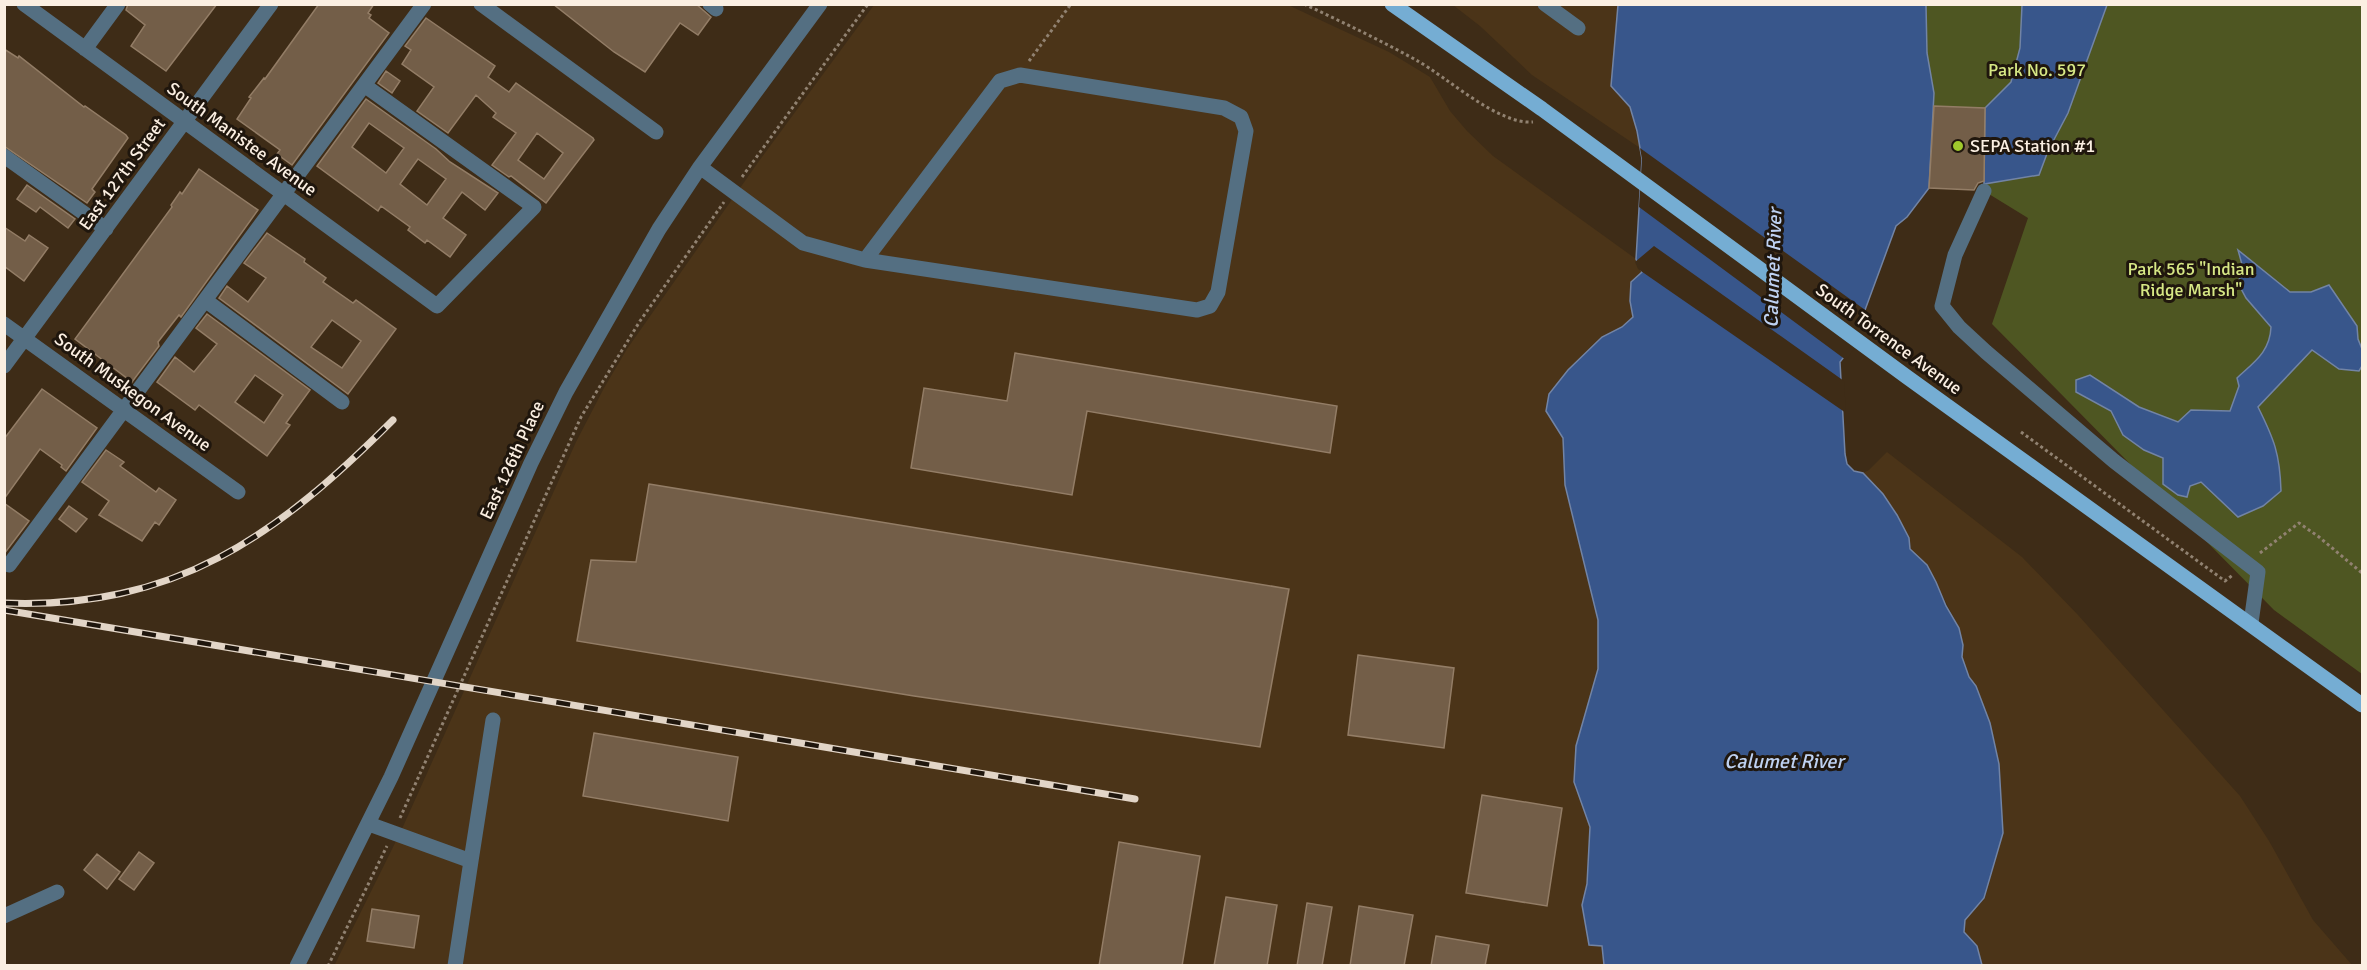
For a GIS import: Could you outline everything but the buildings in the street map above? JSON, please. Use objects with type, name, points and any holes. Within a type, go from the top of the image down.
[{"type":"main road","name":"South Torrence Avenue","points":[[1392,4],[1557,120],[1907,377],[2362,705]]},
{"type":"street","name":"South Manistee Avenue","points":[[24,4],[437,306],[534,207],[364,85]]},
{"type":"street","points":[[85,49],[118,4]]},
{"type":"street","name":"East 127th Street","points":[[4,366],[271,4]]},
{"type":"street","points":[[9,565],[424,4]]},
{"type":"street","points":[[481,4],[656,132]]},
{"type":"street","name":"East 126th Place","points":[[297,966],[369,824],[531,463],[566,392],[659,229],[700,167],[820,4]]},
{"type":"street","points":[[1545,4],[1578,28]]},
{"type":"street","points":[[700,167],[803,243],[865,260],[1197,310],[1210,306],[1218,292],[1246,131],[1241,117],[1224,108],[1020,75],[1000,81],[865,260]]},
{"type":"street","points":[[4,156],[106,229]]},
{"type":"street","points":[[1984,191],[1955,255],[1942,306],[1959,327],[1986,352],[2114,461],[2258,572],[2251,623]]},
{"type":"street","points":[[205,300],[342,402]]},
{"type":"street","name":"South Muskegon Avenue","points":[[4,324],[238,492]]},
{"type":"street","points":[[455,966],[493,720]]},
{"type":"street","points":[[369,824],[471,861]]},
{"type":"street","points":[[4,916],[57,892]]},
{"type":"path","points":[[328,966],[393,833],[581,417],[640,321],[732,190],[868,4]]},
{"type":"path","points":[[1020,75],[1071,4]]},
{"type":"path","points":[[1304,4],[1419,61],[1481,104],[1523,123],[1557,120]]},
{"type":"path","points":[[2021,432],[2225,581],[2299,524],[2319,537],[2362,573]]},
{"type":"shaded area","points":[[874,5],[1288,5],[1389,52],[1430,77],[1450,111],[1493,156],[1636,259],[1642,272],[1630,301],[1633,316],[1622,327],[1602,337],[1546,411],[1563,438],[1565,485],[1598,620],[1598,669],[1576,746],[1574,782],[1590,827],[1587,884],[1582,905],[1589,945],[1602,946],[1604,965],[334,966],[401,831],[576,442],[604,388],[627,349],[759,161]]},
{"type":"shaded area","points":[[1453,5],[1618,5],[1611,86],[1630,107],[1640,148],[1532,75],[1480,26]]},
{"type":"shaded area","points":[[1887,452],[2022,557],[2078,615],[2240,796],[2269,841],[2313,920],[2352,965],[1982,965],[1977,946],[1964,933],[1965,920],[1985,898],[2003,833],[1999,764],[1990,723],[1962,657],[1963,645],[1959,628],[1927,565],[1910,549],[1909,538],[1863,473]]},
{"type":"green space","name":"Park 565 \"Indian Ridge Marsh\"","points":[[1926,5],[2362,5],[2362,674],[2274,610],[1992,324],[2028,218],[1984,191],[1985,108],[1934,106],[1927,53]]},
{"type":"water","name":"Calumet River","points":[[1618,5],[1926,5],[1927,53],[1934,93],[1929,188],[1907,217],[1896,226],[1851,348],[1840,362],[1845,454],[1847,464],[1854,471],[1863,473],[1883,494],[1909,538],[1910,549],[1927,565],[1959,628],[1963,645],[1962,657],[1990,723],[1999,764],[2003,833],[1984,898],[1965,920],[1964,932],[1977,946],[1982,965],[1604,965],[1602,946],[1589,945],[1582,905],[1587,884],[1590,827],[1574,782],[1576,746],[1598,669],[1598,620],[1565,485],[1563,438],[1546,411],[1549,394],[1568,370],[1602,337],[1622,327],[1633,317],[1630,301],[1631,282],[1642,272],[1636,259],[1642,159],[1630,107],[1611,86]]},
{"type":"water","points":[[2022,5],[2107,5],[2068,113],[2048,151],[2039,175],[1984,184],[1985,108],[2011,82],[2020,48]]},
{"type":"water","points":[[2238,250],[2290,292],[2311,292],[2329,285],[2357,326],[2362,349],[2362,366],[2359,371],[2339,369],[2312,350],[2258,407],[2275,447],[2281,491],[2263,506],[2238,517],[2201,482],[2190,486],[2187,497],[2178,495],[2163,484],[2163,458],[2144,450],[2123,435],[2111,411],[2076,392],[2076,380],[2090,375],[2139,407],[2178,422],[2191,410],[2230,411],[2239,386],[2237,378],[2264,350],[2271,327],[2246,298],[2238,283],[2243,268]]},
{"type":"pier","points":[[1640,148],[1868,312],[1854,349],[1846,360],[1639,207],[1642,159]]},
{"type":"pier","points":[[1654,246],[1844,381],[1846,413],[1638,269],[1635,262]]},
{"type":"railway","points":[[4,603],[65,602],[121,594],[172,578],[220,557],[264,530],[308,498],[393,420]]},
{"type":"railway","points":[[4,610],[1135,799]]},
{"type":"place","name":"SEPA Station #1","points":[[1958,146]]},
{"type":"park label","name":"Park No. 597","points":[[2037,70]]}]
